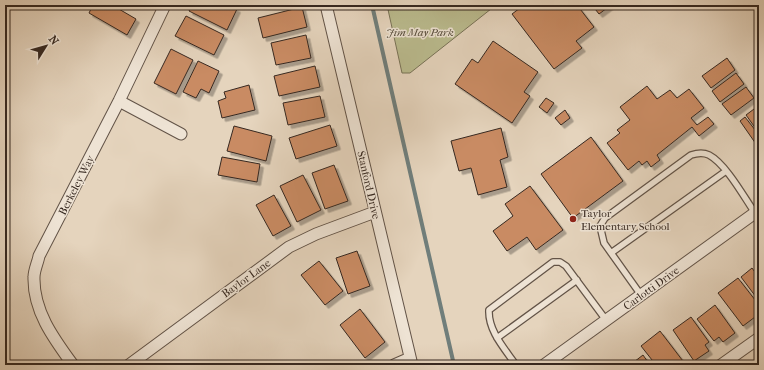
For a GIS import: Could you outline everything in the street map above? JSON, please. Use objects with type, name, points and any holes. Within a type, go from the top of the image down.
[{"type":"street","name":"Berkeley Way","points":[[73,365],[42,318],[36,299],[34,275],[39,256],[119,101],[165,5]]},
{"type":"street","name":"Stanford Drive","points":[[326,5],[411,362]]},
{"type":"street","points":[[119,101],[181,134]]},
{"type":"street","name":"Baylor Lane","points":[[129,365],[288,247],[316,234],[375,212]]},
{"type":"street","name":"Carlotti Drive","points":[[544,365],[641,295],[758,214]]},
{"type":"street","points":[[722,365],[759,338]]},
{"type":"street","points":[[394,365],[411,362]]},
{"type":"lane","points":[[641,295],[611,253],[601,235],[600,226],[605,218],[691,155],[698,152],[708,154],[726,171],[758,214]]},
{"type":"lane","points":[[611,253],[726,171]]},
{"type":"lane","points":[[516,365],[498,338],[489,316],[489,310],[493,305],[553,262],[560,262],[566,266],[606,320]]},
{"type":"lane","points":[[498,338],[577,280]]},
{"type":"green space","name":"Jim May Park","points":[[387,5],[496,5],[410,73],[402,73]]},
{"type":"building","points":[[93,5],[112,5],[136,19],[127,35],[89,13]]},
{"type":"building","points":[[192,5],[229,5],[237,9],[227,30],[189,11]]},
{"type":"building","points":[[524,5],[577,5],[594,27],[576,41],[582,48],[554,69],[512,14]]},
{"type":"building","points":[[592,5],[611,5],[599,14]]},
{"type":"building","points":[[302,7],[307,27],[263,38],[258,18]]},
{"type":"building","points":[[186,16],[224,35],[214,55],[175,36]]},
{"type":"building","points":[[306,35],[311,58],[276,65],[271,43]]},
{"type":"building","points":[[493,41],[538,72],[524,92],[530,96],[512,123],[455,84],[472,59],[478,63]]},
{"type":"building","points":[[171,49],[193,60],[176,94],[154,83]]},
{"type":"building","points":[[727,58],[735,70],[711,88],[702,76]]},
{"type":"building","points":[[198,61],[219,71],[209,93],[201,89],[196,98],[183,92]]},
{"type":"building","points":[[315,66],[320,87],[279,96],[274,76]]},
{"type":"building","points":[[736,73],[744,84],[720,102],[712,91]]},
{"type":"building","points":[[249,85],[255,110],[222,118],[218,101],[226,98],[224,92]]},
{"type":"building","points":[[647,86],[657,99],[670,90],[677,98],[689,89],[704,108],[691,118],[697,125],[708,117],[714,124],[699,136],[692,127],[657,155],[660,160],[651,167],[647,161],[642,165],[639,161],[628,170],[607,143],[620,133],[617,130],[630,120],[620,107]]},
{"type":"building","points":[[746,87],[754,98],[731,115],[722,104]]},
{"type":"building","points":[[320,96],[325,117],[288,125],[283,103]]},
{"type":"building","points":[[546,98],[554,103],[547,113],[539,107]]},
{"type":"building","points":[[758,106],[759,107],[759,133],[746,115]]},
{"type":"building","points":[[565,110],[570,118],[561,125],[555,118]]},
{"type":"building","points":[[745,117],[759,135],[759,142],[756,144],[740,121]]},
{"type":"building","points":[[330,125],[337,146],[296,159],[289,138]]},
{"type":"building","points":[[234,126],[272,136],[266,161],[227,151]]},
{"type":"building","points":[[501,128],[508,157],[500,160],[507,187],[478,195],[471,168],[459,171],[451,141]]},
{"type":"building","points":[[591,137],[623,181],[573,218],[541,174]]},
{"type":"building","points":[[222,157],[260,164],[257,182],[218,175]]},
{"type":"building","points":[[334,165],[348,201],[325,209],[312,173]]},
{"type":"building","points":[[303,175],[321,210],[297,222],[280,186]]},
{"type":"building","points":[[530,186],[563,230],[536,250],[527,237],[507,251],[493,231],[513,216],[505,204]]},
{"type":"building","points":[[274,195],[291,226],[273,236],[256,205]]},
{"type":"building","points":[[357,251],[370,286],[348,294],[336,258]]},
{"type":"building","points":[[319,261],[343,291],[325,305],[301,275]]},
{"type":"building","points":[[752,268],[757,275],[759,273],[759,301],[741,277]]},
{"type":"building","points":[[738,278],[759,305],[759,314],[743,326],[718,293]]},
{"type":"building","points":[[715,305],[735,333],[723,342],[719,337],[714,341],[697,319]]},
{"type":"building","points":[[360,309],[385,342],[365,358],[340,325]]},
{"type":"building","points":[[691,317],[709,342],[705,345],[709,351],[694,361],[673,330]]},
{"type":"building","points":[[660,331],[686,365],[656,365],[641,346]]},
{"type":"building","points":[[643,355],[650,365],[630,365]]},
{"type":"waterway","points":[[372,5],[454,365]]},
{"type":"place","name":"Taylor Elementary School","points":[[573,219]]}]
